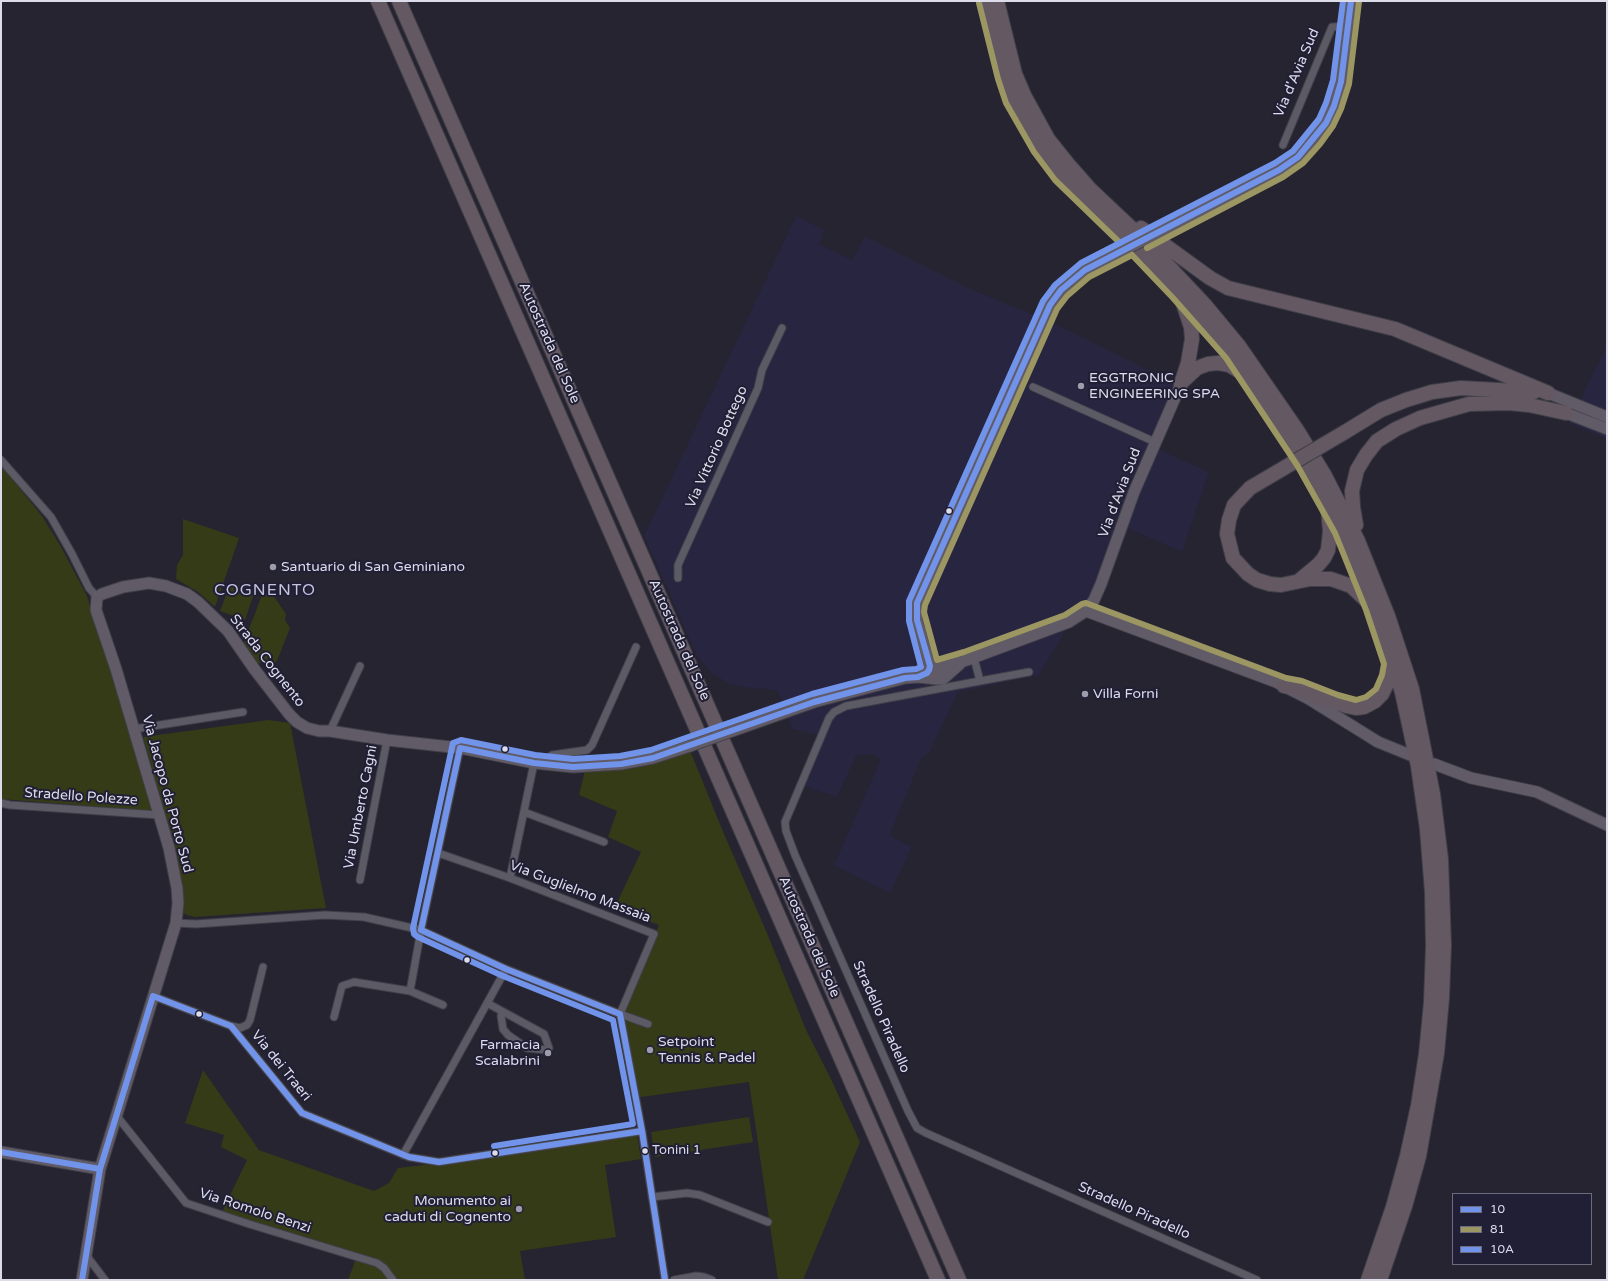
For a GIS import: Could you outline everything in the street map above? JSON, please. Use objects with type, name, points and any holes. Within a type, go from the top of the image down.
[{"type":"highway","name":"Autostrada del Sole","points":[[378,1],[938,1280]]},
{"type":"highway","name":"Autostrada del Sole","points":[[399,1],[959,1280]]},
{"type":"highway","points":[[987,1],[1006,77],[1014,100],[1026,124],[1041,148],[1061,174],[1127,232],[1205,305],[1239,346],[1297,430],[1325,476],[1358,541],[1390,621],[1412,689],[1433,794],[1441,859],[1444,945],[1442,998],[1437,1053],[1418,1156],[1405,1206],[1380,1280]]},
{"type":"highway","points":[[998,4],[1009,54],[1024,95],[1048,139],[1232,354],[1300,455],[1327,500],[1342,530],[1374,607],[1402,692],[1418,766],[1427,829],[1432,892],[1432,963],[1426,1054],[1418,1106],[1407,1156],[1393,1207],[1368,1280]]},
{"type":"highway","points":[[1090,189],[1129,220],[1210,278],[1228,288],[1394,329],[1548,394]]},
{"type":"highway","points":[[1179,293],[1188,315],[1192,339],[1188,363],[1180,384]]},
{"type":"highway","points":[[1180,384],[1197,368],[1218,362],[1237,369],[1250,379]]},
{"type":"highway","points":[[1374,607],[1351,586],[1340,581],[1320,578],[1281,585],[1270,584],[1257,580],[1248,574],[1234,558],[1229,546],[1227,534],[1229,520],[1234,505],[1250,488],[1380,410],[1406,400],[1432,392],[1461,388],[1505,389],[1548,394]]},
{"type":"highway","points":[[1505,389],[1543,401],[1566,413]]},
{"type":"highway","points":[[1358,541],[1353,496],[1357,470],[1377,441],[1396,429],[1420,418],[1469,404],[1503,403],[1529,405],[1566,413]]},
{"type":"highway","points":[[1298,581],[1318,565],[1328,550],[1330,531],[1327,500]]},
{"type":"highway","points":[[1284,686],[1300,689],[1346,706],[1356,708],[1364,707],[1375,701],[1382,694],[1390,678],[1392,663]]},
{"type":"street","points":[[929,668],[917,620],[917,603],[1050,305],[1061,290],[1085,270],[1279,170],[1298,157],[1326,123],[1334,106],[1341,82],[1351,1]]},
{"type":"street","name":"Via d'Avia Sud","points":[[1283,146],[1332,27],[1348,26]]},
{"type":"street","name":"Via Vittorio Bottego","points":[[678,578],[678,565],[758,388],[762,370],[782,328]]},
{"type":"street","name":"Via d'Avia Sud","points":[[1086,611],[1094,600],[1101,584],[1134,492],[1180,384]]},
{"type":"street","points":[[1033,387],[1155,442]]},
{"type":"street","points":[[1548,394],[1607,417]]},
{"type":"street","points":[[1566,413],[1607,429]]},
{"type":"street","points":[[1,460],[51,517],[72,554],[88,588],[97,597]]},
{"type":"street","name":"Strada Cognento","points":[[97,597],[123,587],[149,582],[157,583],[187,594],[198,602],[228,631],[255,670],[297,722],[307,728],[387,740],[460,748],[534,766],[549,764],[573,767],[621,764],[653,758],[732,732],[814,702],[905,678],[918,676],[927,673],[929,668],[941,668],[971,659]]},
{"type":"street","name":"Via Jacopo da Porto Sud","points":[[82,1280],[100,1170],[178,915],[177,888],[169,848],[116,669],[96,610],[97,597]]},
{"type":"street","points":[[1086,611],[1284,686],[1309,699],[1378,742],[1410,755]]},
{"type":"street","name":"Strada Cognento","points":[[918,676],[943,679],[960,664],[1069,622],[1086,611]]},
{"type":"street","points":[[549,764],[549,758],[552,755],[586,750],[592,745],[636,647]]},
{"type":"street","points":[[971,659],[980,681],[1029,672]]},
{"type":"street","points":[[330,731],[360,666]]},
{"type":"street","name":"Stradello Piradello","points":[[980,681],[846,706],[834,712],[829,718],[785,822],[786,831],[795,855],[908,1111],[917,1128],[926,1133],[1257,1280]]},
{"type":"street","points":[[134,729],[243,712]]},
{"type":"street","name":"Via Umberto Cagni","points":[[360,880],[387,740]]},
{"type":"street","points":[[410,991],[421,930],[454,770],[460,748]]},
{"type":"street","points":[[1434,764],[1471,778],[1537,792],[1607,825]]},
{"type":"street","points":[[510,878],[534,766]]},
{"type":"street","name":"Stradello Polezze","points":[[1,803],[10,805],[159,815]]},
{"type":"street","points":[[524,812],[604,842]]},
{"type":"street","name":"Via Guglielmo Massaia","points":[[438,853],[510,878],[654,934],[620,1014]]},
{"type":"street","points":[[176,923],[196,924],[325,915],[364,917],[421,930],[506,969],[648,1024]]},
{"type":"street","name":"Via dei Traeri","points":[[153,996],[231,1026],[240,1028],[247,1025],[250,1020],[263,967]]},
{"type":"street","points":[[403,1155],[506,969]]},
{"type":"street","points":[[334,1017],[342,986],[354,982],[410,991],[443,1005]]},
{"type":"street","points":[[488,1003],[544,1034],[549,1048],[547,1050],[527,1048],[508,1036],[503,1029],[501,1016],[503,1012]]},
{"type":"street","points":[[620,1014],[642,1131],[665,1280]]},
{"type":"street","name":"Via dei Traeri","points":[[231,1026],[302,1113],[409,1157],[439,1162],[642,1131]]},
{"type":"street","name":"Via Romolo Benzi","points":[[116,1115],[186,1203],[249,1224],[378,1263],[387,1271],[393,1280]]},
{"type":"street","points":[[1,1152],[100,1170]]},
{"type":"street","points":[[652,1197],[687,1193],[700,1195],[768,1222]]},
{"type":"street","points":[[86,1255],[105,1280]]},
{"type":"street","points":[[674,1280],[696,1276],[712,1280]]},
{"type":"shaded area","points":[[796,216],[824,230],[819,244],[852,260],[865,236],[973,290],[1049,321],[1184,387],[1158,449],[1209,472],[1182,552],[1125,527],[1096,609],[1066,630],[1039,675],[958,692],[930,752],[921,759],[890,835],[912,847],[890,893],[834,865],[881,759],[872,754],[856,756],[837,797],[797,784],[817,735],[793,729],[777,690],[743,687],[729,684],[712,673],[697,656],[644,536]]},
{"type":"shaded area","points":[[1607,345],[1607,439],[1569,423]]},
{"type":"green space","points":[[1,465],[42,516],[60,545],[87,596],[154,811],[1,799]]},
{"type":"green space","points":[[183,519],[239,538],[215,607],[198,592],[176,579],[177,565],[183,555]]},
{"type":"green space","points":[[231,582],[255,591],[245,620],[220,611]]},
{"type":"green space","points":[[263,592],[273,595],[286,614],[285,620],[290,628],[275,663],[255,663],[242,648]]},
{"type":"green space","points":[[269,720],[290,723],[326,908],[195,917],[187,915],[182,912],[177,863],[165,813],[143,737]]},
{"type":"green space","points":[[689,748],[806,1030],[830,1077],[860,1142],[803,1280],[778,1280],[749,1082],[634,1098],[620,1013],[659,925],[614,909],[641,852],[608,837],[617,811],[579,795],[585,770]]},
{"type":"green space","points":[[203,1070],[259,1150],[374,1191],[389,1183],[398,1168],[449,1162],[637,1134],[641,1159],[605,1165],[616,1237],[520,1251],[525,1280],[348,1280],[357,1256],[222,1212],[247,1160],[221,1147],[224,1135],[185,1123]]},
{"type":"green space","points":[[749,1117],[753,1142],[655,1157],[651,1132]]},
{"type":"transit line","name":"10A","points":[[494,1146],[633,1124],[613,1020],[503,976],[414,934],[413,928],[453,743],[461,740],[535,755],[573,759],[620,756],[651,750],[812,694],[903,670],[921,667],[909,621],[909,601],[1043,301],[1055,285],[1081,263],[1275,163],[1293,151],[1319,119],[1326,103],[1333,80],[1343,1]]},
{"type":"transit line","name":"10","points":[[929,670],[930,666],[917,620],[917,603],[1050,305],[1061,290],[1085,270],[1279,170],[1298,157],[1326,123],[1334,106],[1341,82],[1351,1]]},
{"type":"transit line","name":"81","points":[[1147,248],[1283,177],[1303,163],[1320,144],[1333,126],[1341,109],[1349,84],[1359,2]]},
{"type":"transit line","name":"81","points":[[979,3],[998,79],[1006,103],[1034,152],[1055,180],[1120,243]]},
{"type":"transit line","name":"81","points":[[1132,255],[1173,298],[1226,358],[1297,465],[1335,533],[1366,610],[1384,664],[1382,675],[1376,689],[1366,697],[1356,700],[1338,695],[1302,681],[1286,678],[1086,603],[1065,615],[964,652],[937,660],[924,612],[925,605],[1057,309],[1067,296],[1089,277],[1132,255]]},
{"type":"transit line","name":"10","points":[[460,748],[534,763],[573,767],[621,764],[653,758],[814,702],[905,678],[918,677],[927,673],[929,670]]},
{"type":"transit line","name":"10","points":[[421,930],[460,748]]},
{"type":"transit line","name":"10","points":[[421,930],[506,969],[620,1014]]},
{"type":"transit line","name":"10","points":[[153,996],[231,1026],[302,1113],[409,1157],[439,1162],[642,1131]]},
{"type":"transit line","name":"10","points":[[82,1280],[100,1169],[153,996]]},
{"type":"transit line","name":"10","points":[[620,1014],[642,1131],[665,1280]]},
{"type":"transit line","name":"10","points":[[1,1152],[100,1169]]},
{"type":"place","name":"EGGTRONIC ENGINEERING SPA","points":[[1081,386]]},
{"type":"place","name":"Santuario di San Geminiano","points":[[273,567]]},
{"type":"place","name":"Villa Forni","points":[[1085,694]]},
{"type":"place","name":"Setpoint Tennis & Padel","points":[[650,1050]]},
{"type":"place","name":"Farmacia Scalabrini","points":[[548,1053]]},
{"type":"place","name":"Tonini 1","points":[[645,1151]]},
{"type":"place","name":"Monumento ai caduti di Cognento","points":[[519,1209]]},
{"type":"district","name":"COGNENTO","points":[[265,591]]}]
